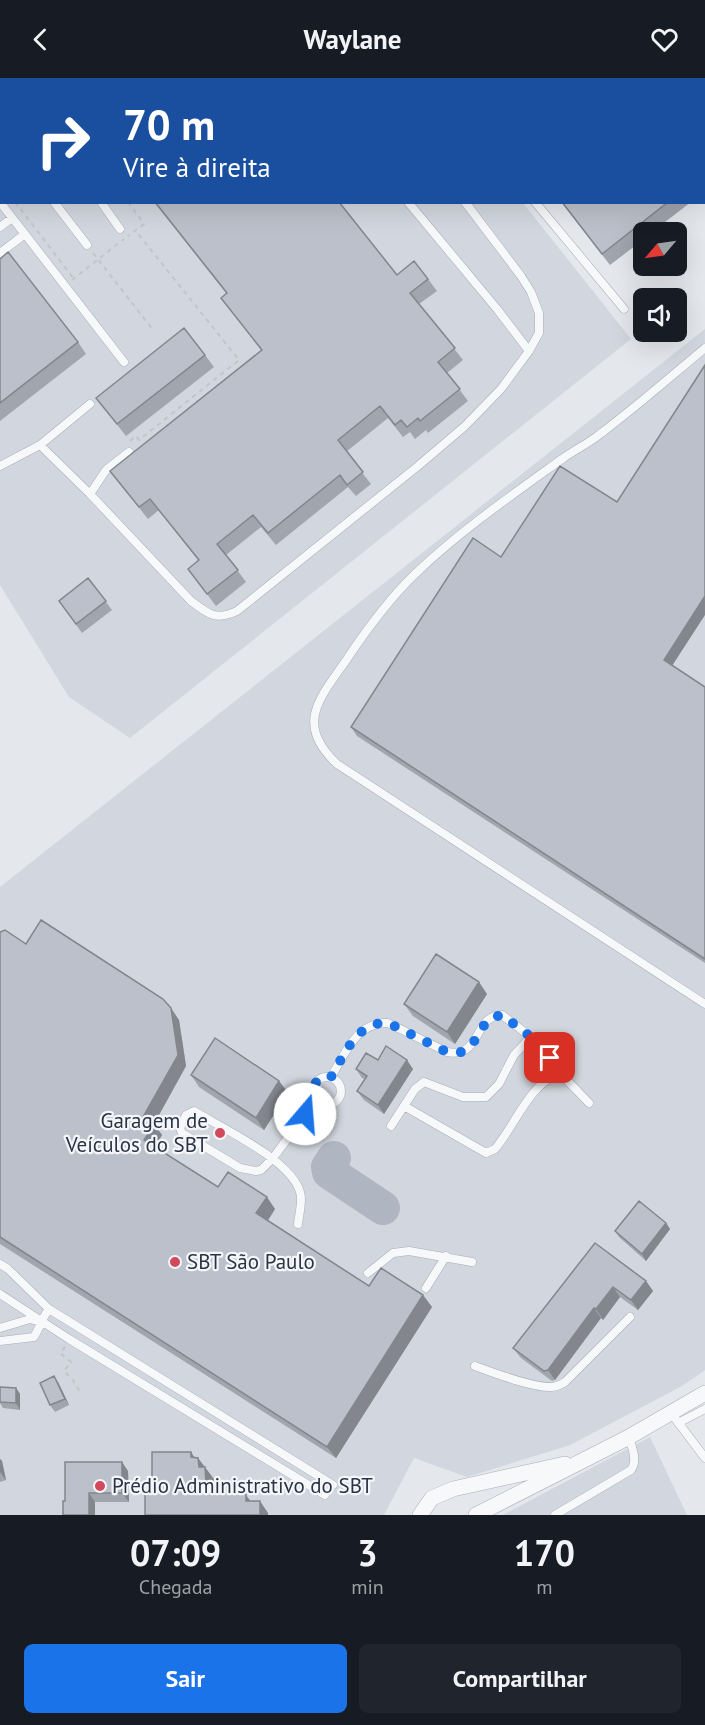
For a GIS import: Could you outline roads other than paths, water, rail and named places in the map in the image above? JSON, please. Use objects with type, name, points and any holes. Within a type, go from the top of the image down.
[{"type":"street","points":[[476,1515],[629,1437],[674,1418],[705,1393]]},
{"type":"street","points":[[420,1515],[432,1498],[453,1489],[588,1459]]},
{"type":"street","points":[[432,1498],[434,1515]]},
{"type":"lane","points":[[2,204],[124,362]]},
{"type":"lane","points":[[56,204],[87,245]]},
{"type":"lane","points":[[102,204],[120,229]]},
{"type":"lane","points":[[410,204],[529,351]]},
{"type":"lane","points":[[40,445],[90,494],[191,601],[207,614],[220,617],[237,611],[465,426],[501,389],[529,351],[538,333],[539,313],[531,292],[467,204]]},
{"type":"lane","points":[[537,204],[624,309]]},
{"type":"lane","points":[[0,227],[12,218]]},
{"type":"lane","points":[[0,253],[25,234]]},
{"type":"lane","points":[[705,348],[607,429],[567,455],[472,525],[415,574],[362,636],[323,693],[315,713],[314,726],[317,740],[337,764],[705,1004]]},
{"type":"lane","points":[[0,466],[40,445],[90,404]]},
{"type":"lane","points":[[90,494],[106,470],[128,448]]},
{"type":"lane","points":[[331,1077],[356,1038],[370,1024],[388,1023],[455,1054],[468,1049],[487,1021],[502,1015],[531,1037],[589,1103]]},
{"type":"lane","points":[[391,1126],[415,1089],[424,1082],[463,1097],[486,1097],[499,1084],[514,1054],[531,1037]]},
{"type":"lane","points":[[404,1106],[486,1153],[495,1149],[503,1140],[539,1086],[550,1076],[560,1072]]},
{"type":"lane","points":[[331,1077],[338,1080],[343,1092],[339,1100],[326,1105],[318,1104],[316,1100],[315,1083],[320,1078],[331,1077]]},
{"type":"lane","points":[[298,1224],[300,1192],[294,1181],[273,1158],[194,1111],[186,1115],[180,1128],[182,1133],[247,1171],[261,1170],[273,1158],[316,1100]]},
{"type":"lane","points":[[368,1273],[393,1253],[409,1251],[472,1262]]},
{"type":"lane","points":[[426,1287],[446,1256]]},
{"type":"lane","points":[[0,1264],[49,1309],[333,1485]]},
{"type":"lane","points":[[0,1294],[40,1321],[325,1495]]},
{"type":"lane","points":[[0,1341],[34,1337],[39,1329],[40,1321],[49,1309]]},
{"type":"lane","points":[[474,1366],[532,1384],[558,1386],[565,1382],[630,1317]]},
{"type":"lane","points":[[0,1328],[30,1319],[40,1321]]},
{"type":"lane","points":[[705,1409],[674,1418],[705,1458]]},
{"type":"lane","points":[[555,1515],[631,1470],[635,1458],[629,1437]]},
{"type":"place","name":"Garagem de Veículos do SBT","points":[[220,1133]]},
{"type":"place","name":"SBT São Paulo","points":[[175,1262]]},
{"type":"place","name":"Prédio Administrativo do SBT","points":[[100,1486]]}]
